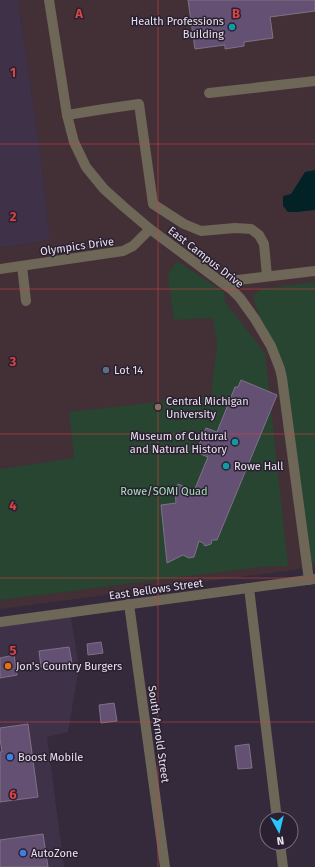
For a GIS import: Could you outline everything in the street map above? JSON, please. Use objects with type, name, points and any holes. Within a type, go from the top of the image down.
[{"type":"street","name":"East Campus Drive","points":[[48,0],[67,115],[74,142],[86,167],[112,198],[150,229],[232,290],[246,305],[271,346],[280,369],[312,580]]},
{"type":"street","points":[[209,93],[315,81]]},
{"type":"street","points":[[67,115],[104,108],[139,104],[153,204],[184,224],[201,231],[235,228],[251,229],[259,235],[264,244],[267,276]]},
{"type":"street","name":"Olympics Drive","points":[[0,269],[123,251],[133,246],[150,229]]},
{"type":"street","points":[[22,266],[26,301]]},
{"type":"street","points":[[221,282],[315,271]]},
{"type":"street","name":"East Bellows Street","points":[[0,622],[312,580]]},
{"type":"street","points":[[249,588],[276,811]]},
{"type":"street","name":"South Arnold Street","points":[[129,604],[165,867]]},
{"type":"street","points":[[281,851],[283,867]]},
{"type":"shaded area","points":[[0,0],[18,0],[40,150],[50,240],[0,248]]},
{"type":"shaded area","name":"Central Michigan University","points":[[18,0],[315,0],[315,567],[0,609],[0,248],[50,240],[40,150]]},
{"type":"shaded area","points":[[315,170],[315,210],[288,212],[283,206],[283,196],[291,194],[305,172]]},
{"type":"shaded area","points":[[70,612],[79,667],[68,732],[47,737],[64,867],[0,867],[0,622]]},
{"type":"green space","name":"Rowe/SOMI Quad","points":[[177,261],[224,292],[225,302],[265,353],[288,566],[268,566],[0,600],[0,469],[74,458],[69,412],[211,396],[217,344],[213,318],[174,320],[168,275]]},
{"type":"green space","points":[[315,282],[315,563],[308,564],[284,394],[253,296],[261,289]]},
{"type":"building","name":"Health Professions Building","points":[[188,0],[315,0],[315,11],[270,17],[273,38],[244,42],[244,46],[225,49],[225,45],[195,49]]},
{"type":"building","name":"Rowe Hall","points":[[241,380],[277,395],[217,540],[212,540],[211,544],[205,546],[199,541],[194,557],[189,558],[183,555],[167,563],[161,505],[176,503],[175,488],[178,484],[194,491],[208,457],[196,452],[206,428],[217,432],[235,387],[238,387]]},
{"type":"building","points":[[101,642],[103,653],[88,655],[87,644]]},
{"type":"building","points":[[69,647],[72,663],[41,667],[39,651]]},
{"type":"building","name":"Jon's Country Burgers","points":[[14,655],[17,675],[0,678],[0,658]]},
{"type":"building","points":[[114,703],[117,721],[101,723],[99,705]]},
{"type":"building","points":[[28,724],[38,797],[0,802],[0,752],[2,752],[0,728]]},
{"type":"building","points":[[249,744],[252,768],[238,769],[235,746]]},
{"type":"building","name":"AutoZone","points":[[43,834],[48,867],[0,867],[0,840]]},
{"type":"place","name":"Health Professions Building","points":[[232,27]]},
{"type":"place","name":"Lot 14","points":[[106,370]]},
{"type":"place","name":"Central Michigan University","points":[[158,407]]},
{"type":"place","name":"Museum of Cultural and Natural History","points":[[235,442]]},
{"type":"place","name":"Rowe Hall","points":[[226,466]]},
{"type":"place","name":"Jon's Country Burgers","points":[[8,666]]},
{"type":"place","name":"Boost Mobile","points":[[10,757]]},
{"type":"place","name":"AutoZone","points":[[23,853]]}]
